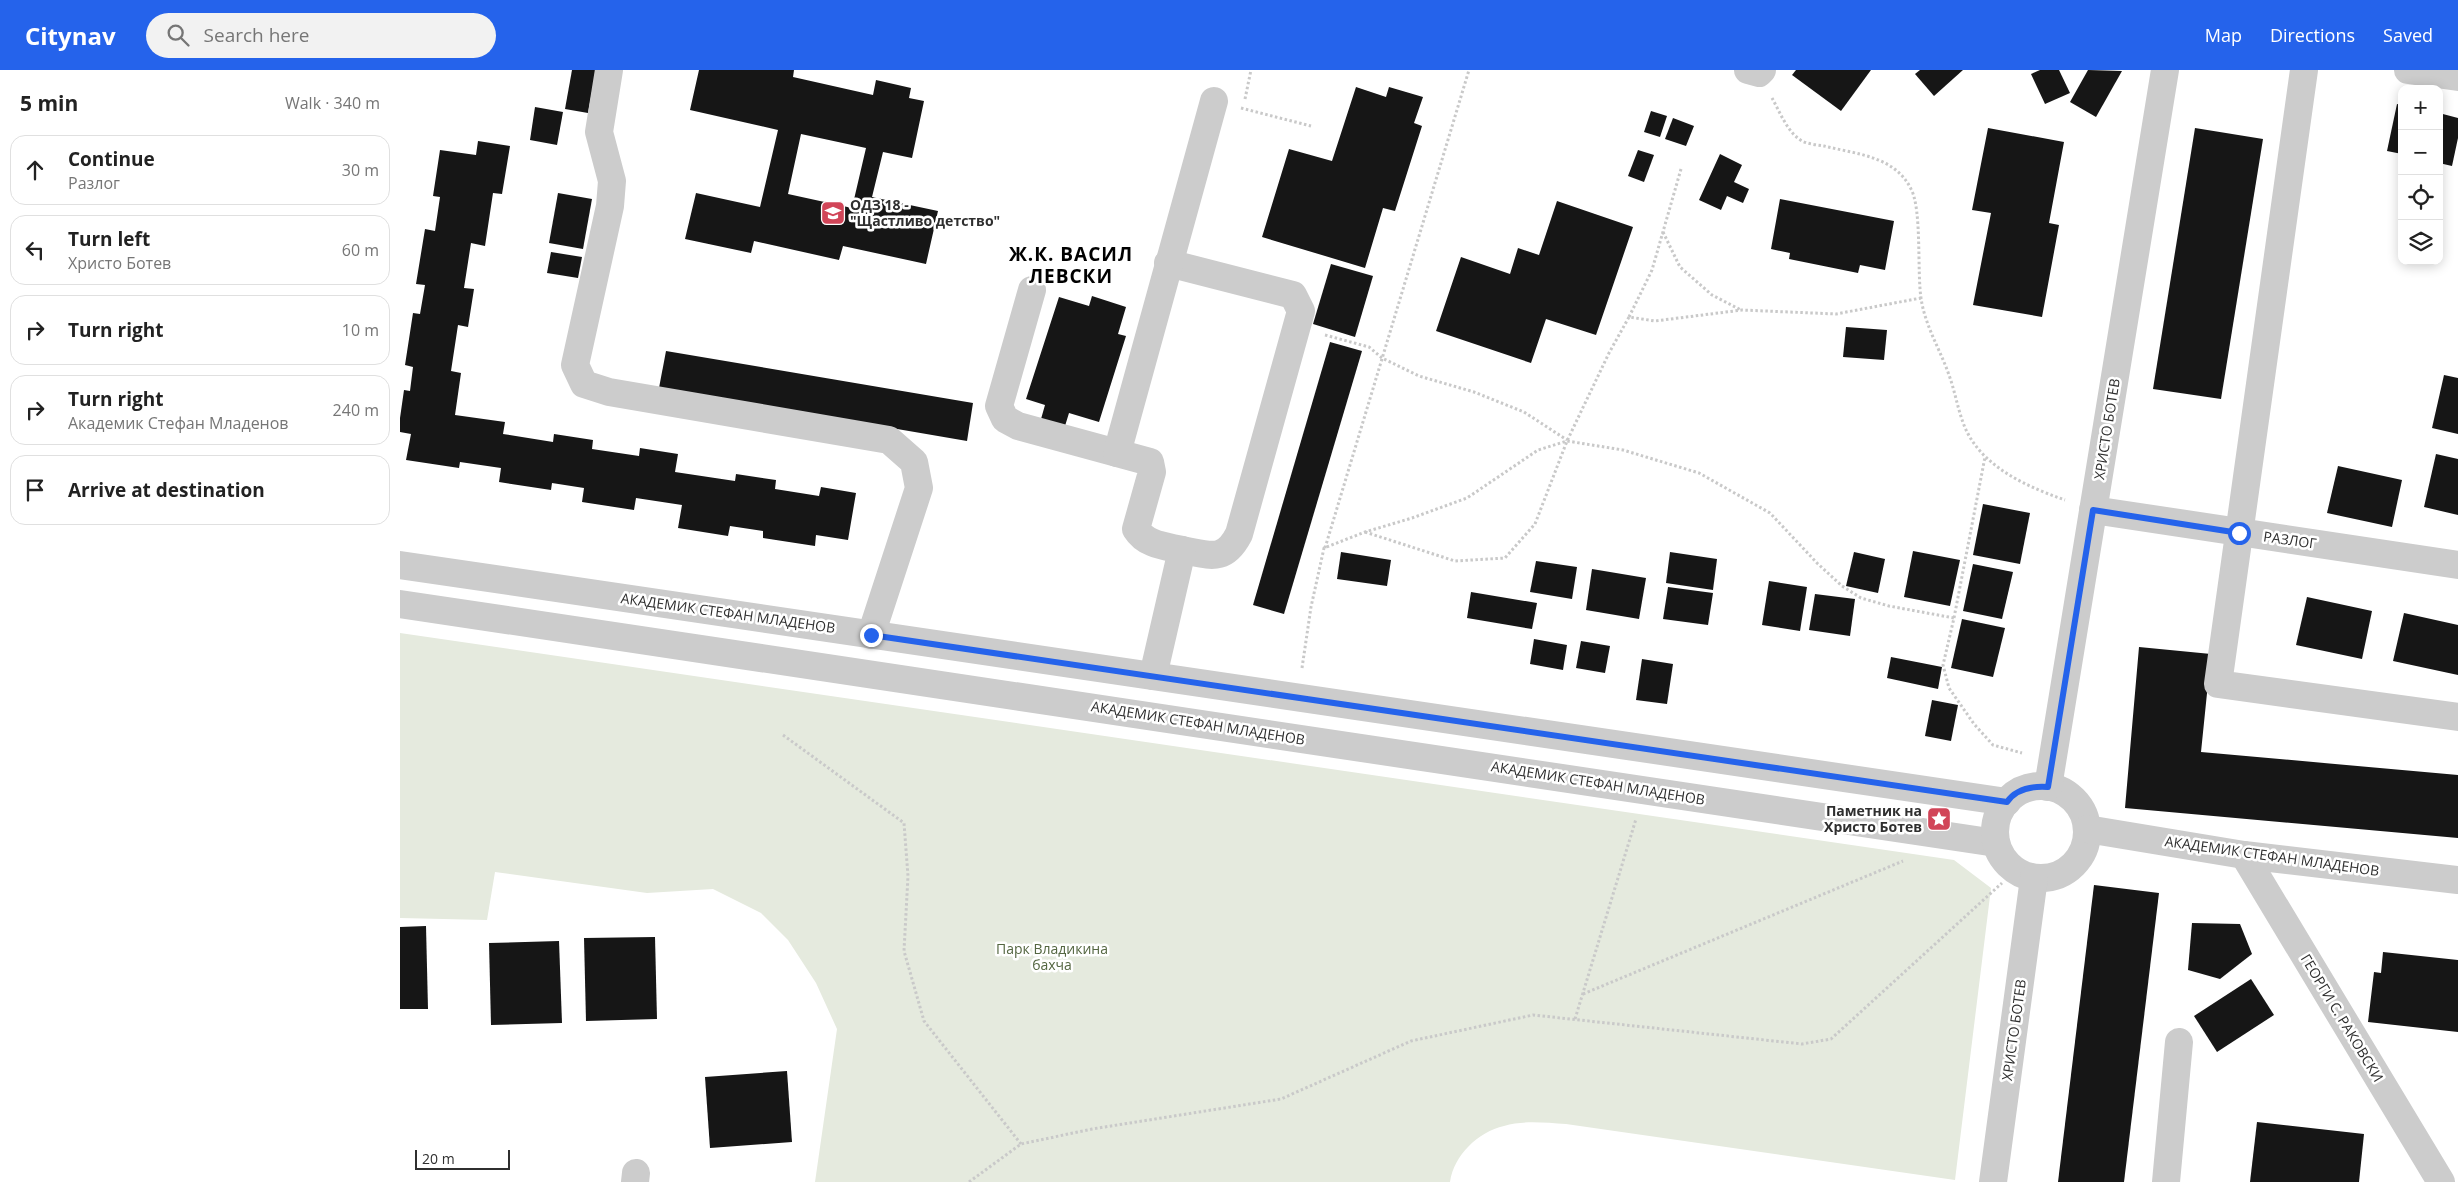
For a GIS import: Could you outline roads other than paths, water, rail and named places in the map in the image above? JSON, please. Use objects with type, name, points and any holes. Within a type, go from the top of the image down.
[{"type":"street","points":[[609,70],[599,132],[612,181],[611,198],[575,365],[584,384],[609,392],[889,440],[914,462],[919,488],[871,635]]},
{"type":"street","name":"ХРИСТО БОТЕВ","points":[[2050,774],[2166,70]]},
{"type":"street","points":[[2304,70],[2218,684],[2458,717]]},
{"type":"street","points":[[2408,70],[2458,77]]},
{"type":"street","points":[[1117,453],[1214,101]]},
{"type":"street","points":[[1032,290],[999,406],[1005,419],[1018,426],[1150,462],[1152,472],[1136,529],[1142,538],[1151,543],[1214,556],[1231,549],[1239,534],[1301,311],[1293,296],[1168,263]]},
{"type":"street","name":"РАЗЛОГ","points":[[2093,510],[2458,564]]},
{"type":"street","points":[[1152,676],[1182,550]]},
{"type":"street","name":"АКАДЕМИК СТЕФАН МЛАДЕНОВ","points":[[400,565],[2007,802]]},
{"type":"street","name":"АКАДЕМИК СТЕФАН МЛАДЕНОВ","points":[[400,604],[1996,843]]},
{"type":"street","points":[[2050,774],[2078,804],[2086,818],[2087,829],[2085,849],[2077,862],[2065,872],[2051,878],[2024,874],[1999,854],[1996,843],[1995,824],[2000,810],[2007,802],[2023,790],[2038,786],[2050,774]]},
{"type":"street","name":"АКАДЕМИК СТЕФАН МЛАДЕНОВ","points":[[2087,829],[2244,855],[2458,880]]},
{"type":"street","name":"ГЕОРГИ С. РАКОВСКИ","points":[[2244,855],[2441,1182]]},
{"type":"street","name":"ХРИСТО БОТЕВ","points":[[1993,1182],[2024,874]]},
{"type":"street","points":[[2166,1182],[2179,1042]]},
{"type":"place","name":"ОДЗ 18 - \"Щастливо детство\"","points":[[833,213]]},
{"type":"place","name":"Паметник на Христо Ботев","points":[[1939,819]]},
{"type":"district","name":"Ж.К. ВАСИЛ ЛЕВСКИ","points":[[1071,265]]},
{"type":"park label","name":"Парк Владикина бахча","points":[[1052,958]]}]
